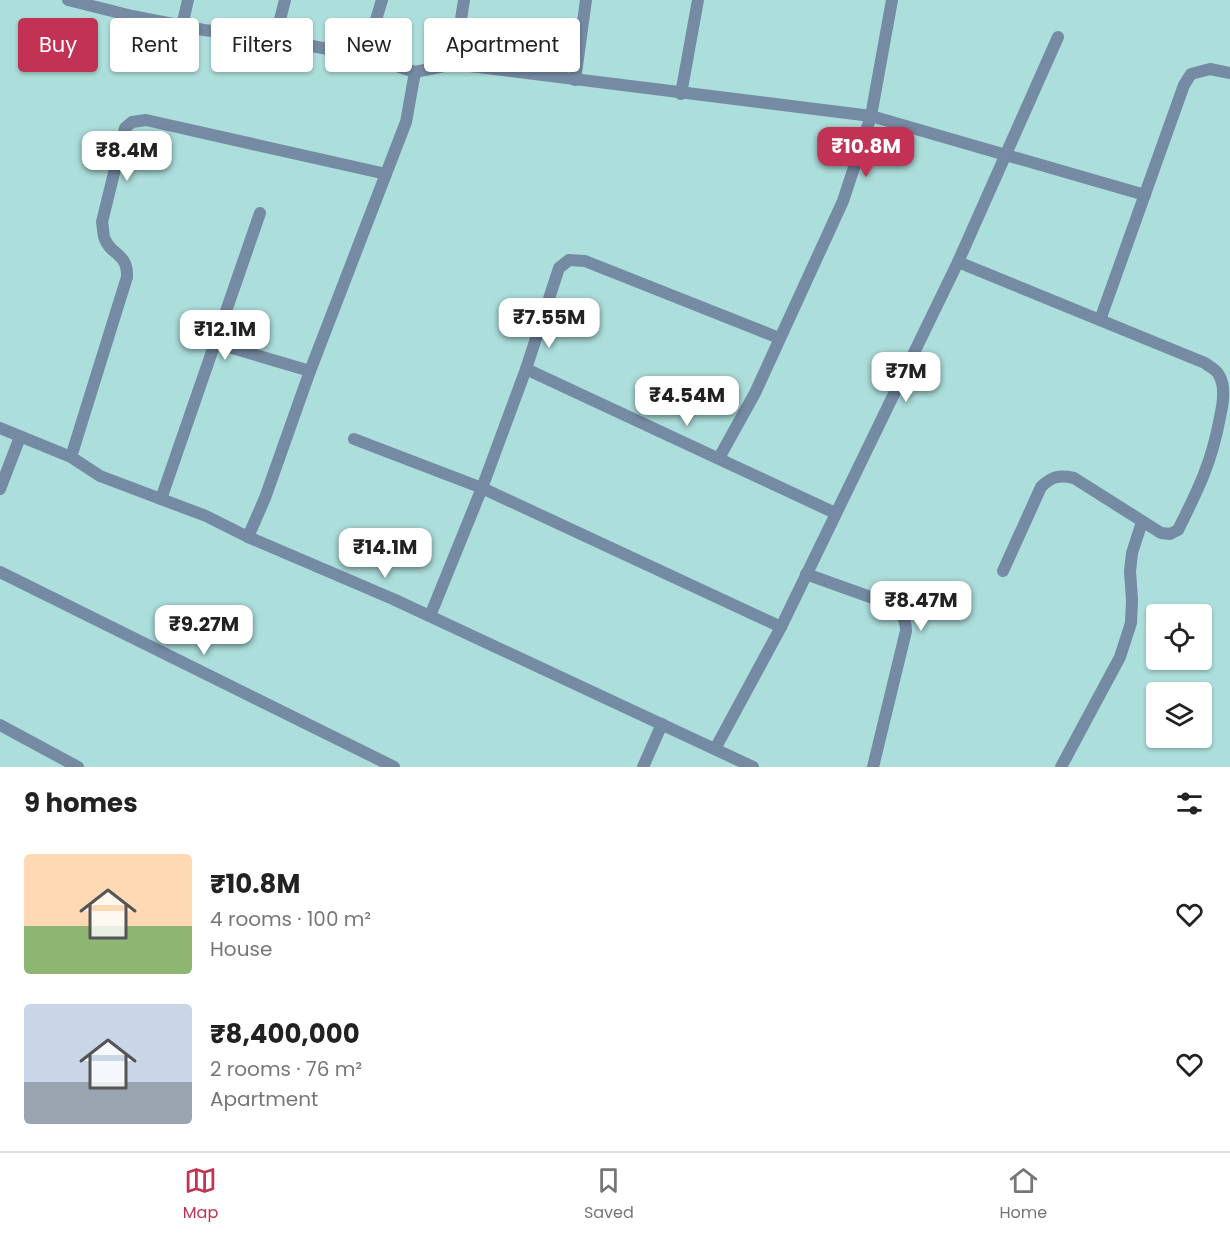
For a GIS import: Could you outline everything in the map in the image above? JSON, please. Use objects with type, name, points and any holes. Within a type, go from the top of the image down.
[{"type":"street","points":[[68,0],[97,4],[151,18]]},
{"type":"street","points":[[184,18],[189,0]]},
{"type":"street","points":[[280,18],[285,0]]},
{"type":"street","points":[[377,18],[382,0]]},
{"type":"street","points":[[461,18],[464,0]]},
{"type":"street","points":[[575,80],[586,0]]},
{"type":"street","points":[[681,93],[698,0]]},
{"type":"street","points":[[719,458],[755,393],[843,201],[871,116],[892,0]]},
{"type":"street","points":[[716,749],[781,627],[958,262],[1058,37]]},
{"type":"street","points":[[1100,320],[1184,85],[1191,74],[1210,69],[1230,74]]},
{"type":"street","points":[[412,71],[424,70]]},
{"type":"street","points":[[248,537],[265,498],[310,371],[406,122],[415,72]]},
{"type":"street","points":[[514,72],[871,116],[1145,195]]},
{"type":"street","points":[[71,457],[127,278],[128,266],[104,238],[102,222],[125,128],[132,122],[146,120],[386,174]]},
{"type":"street","points":[[161,499],[260,213]]},
{"type":"street","points":[[430,616],[482,488],[526,369],[559,268],[569,260],[585,261],[779,338]]},
{"type":"street","points":[[958,262],[1205,363],[1218,373],[1226,385],[1214,448],[1203,481],[1178,531],[1170,534],[1161,533],[1074,478],[1061,475],[1051,478],[1041,487],[1003,571]]},
{"type":"street","points":[[215,343],[310,371]]},
{"type":"street","points":[[526,369],[835,513]]},
{"type":"street","points":[[0,428],[71,457],[100,476],[206,516],[248,537],[430,616],[753,767]]},
{"type":"street","points":[[0,489],[20,436]]},
{"type":"street","points":[[354,440],[482,488],[781,627]]},
{"type":"street","points":[[1061,767],[1120,657],[1131,623],[1130,571],[1132,553],[1142,522]]},
{"type":"street","points":[[0,572],[394,767]]},
{"type":"street","points":[[806,574],[887,603],[899,609],[906,622],[906,631],[873,767]]},
{"type":"street","points":[[643,767],[662,724]]},
{"type":"street","points":[[0,725],[78,767]]}]
